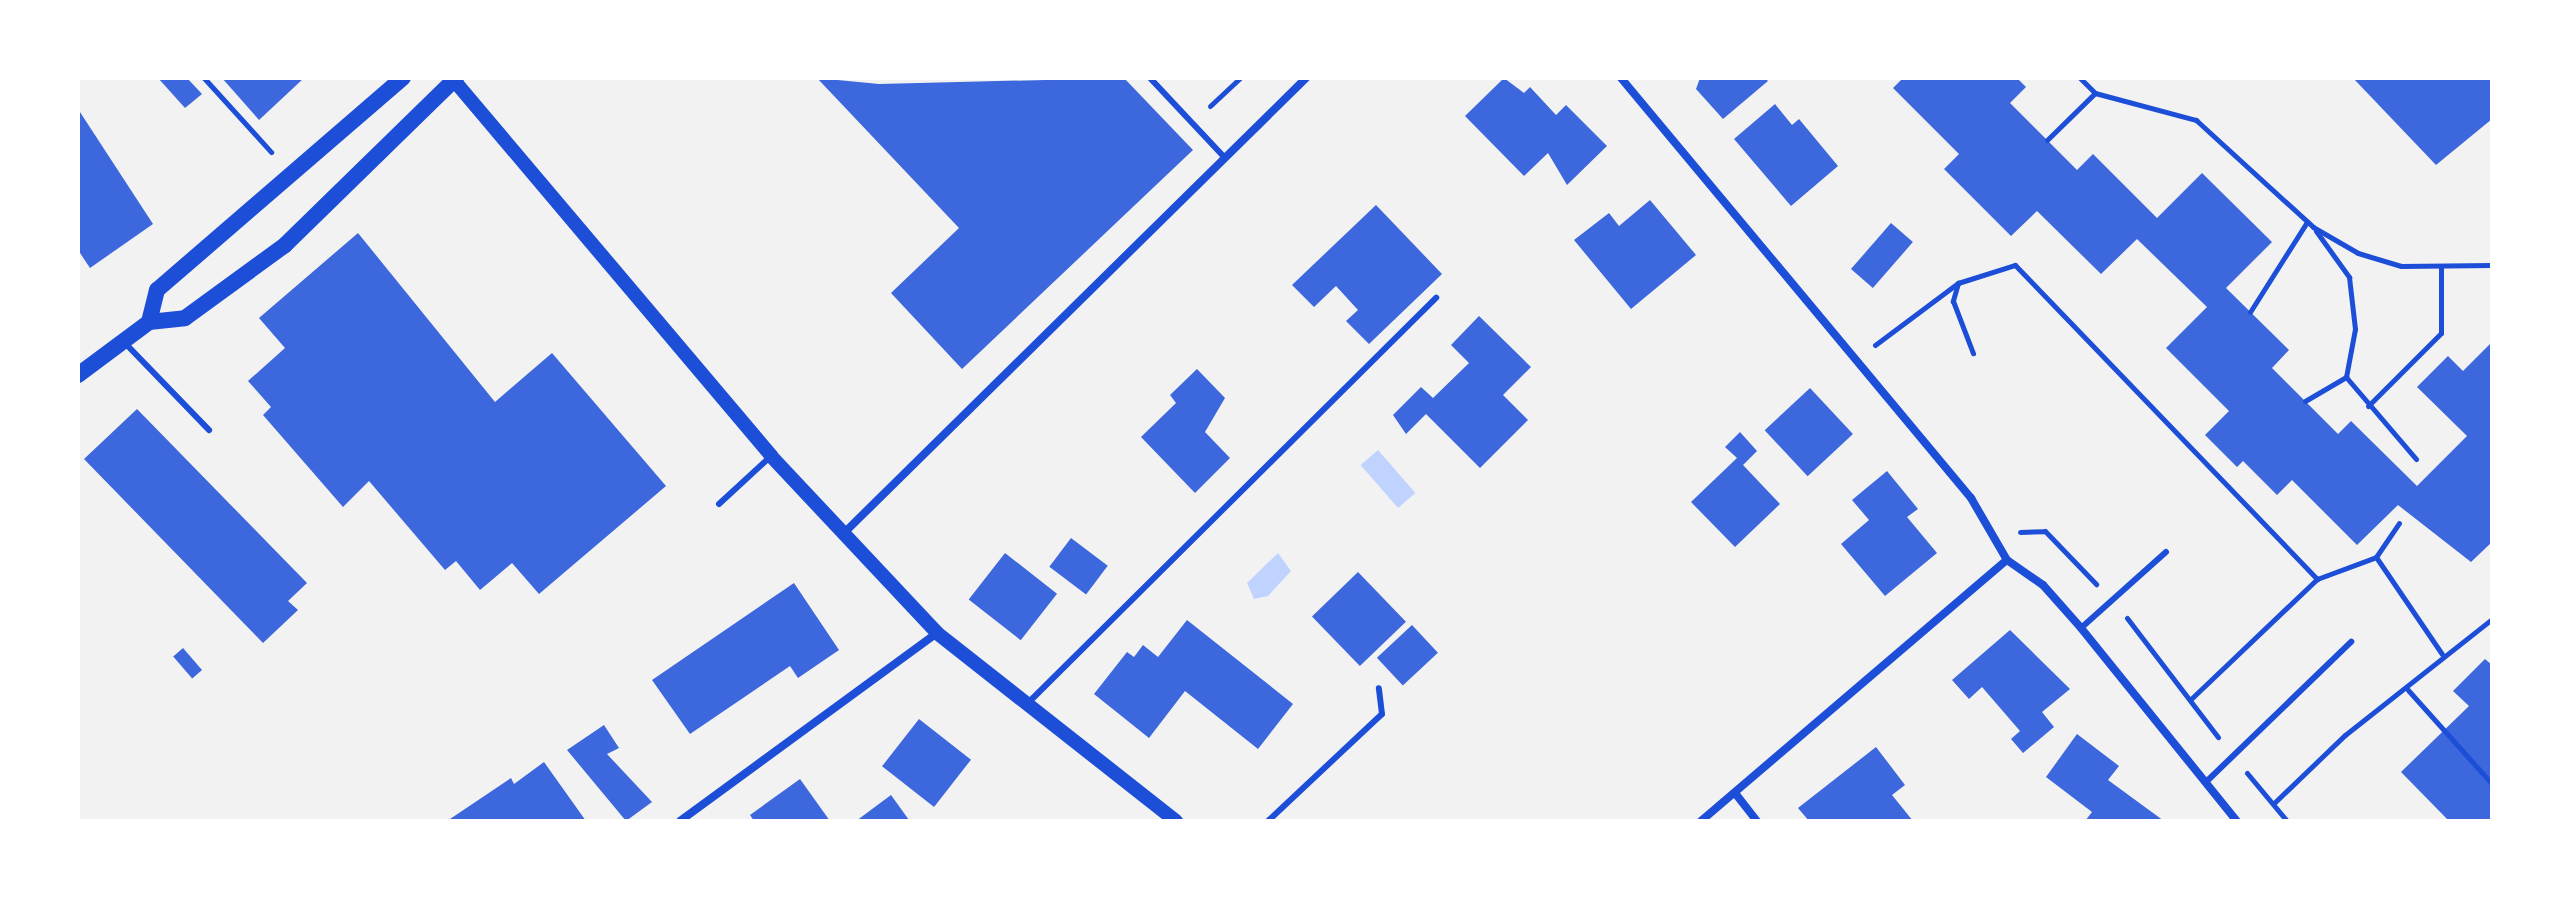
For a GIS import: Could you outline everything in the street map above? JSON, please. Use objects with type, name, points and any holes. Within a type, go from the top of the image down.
[{"type":"main road","points":[[149,322],[157,290],[293,177],[403,78]]},
{"type":"main road","points":[[78,375],[149,322],[185,318],[285,245],[454,79]]},
{"type":"street","points":[[842,534],[1306,78]]},
{"type":"street","points":[[1621,78],[1997,537],[2007,560],[2043,585],[2081,628],[2237,821]]},
{"type":"street","points":[[454,79],[771,456],[937,633],[1031,700],[1176,821]]},
{"type":"street","points":[[1701,821],[2007,560]]},
{"type":"street","points":[[680,821],[937,633]]},
{"type":"street","points":[[1735,793],[1757,821]]},
{"type":"lane","points":[[1150,78],[1225,158]]},
{"type":"lane","points":[[1031,700],[1436,298]]},
{"type":"lane","points":[[123,341],[209,430]]},
{"type":"lane","points":[[719,504],[771,456]]},
{"type":"lane","points":[[2081,628],[2166,552]]},
{"type":"lane","points":[[2206,782],[2351,642]]},
{"type":"lane","points":[[1268,821],[1382,714],[1379,688]]},
{"type":"path","points":[[204,78],[293,177]]},
{"type":"path","points":[[1192,122],[1240,78]]},
{"type":"path","points":[[2080,78],[2095,93],[2196,120],[2313,227],[2358,253],[2441,268],[2492,265]]},
{"type":"path","points":[[2047,140],[2095,93]]},
{"type":"path","points":[[2250,312],[2307,222]]},
{"type":"path","points":[[2313,227],[2349,277],[2355,329],[2346,377],[2416,459]]},
{"type":"path","points":[[1855,362],[1958,283],[2015,265],[2317,579]]},
{"type":"path","points":[[2368,406],[2441,333],[2441,268]]},
{"type":"path","points":[[1958,283],[1953,301],[1973,353]]},
{"type":"path","points":[[2305,401],[2346,377]]},
{"type":"path","points":[[2192,698],[2317,579],[2376,557],[2399,523]]},
{"type":"path","points":[[1997,537],[2045,531],[2113,601],[2192,698],[2233,758],[2287,821]]},
{"type":"path","points":[[2376,557],[2442,654]]},
{"type":"path","points":[[2274,803],[2345,735],[2408,690],[2442,654],[2492,619]]},
{"type":"path","points":[[2408,690],[2492,784]]},
{"type":"water","points":[[1378,450],[1415,493],[1398,508],[1361,465]]},
{"type":"water","points":[[1278,553],[1291,571],[1268,596],[1254,599],[1247,583]]},
{"type":"building","points":[[158,78],[187,78],[202,94],[185,108]]},
{"type":"building","points":[[222,78],[304,78],[259,120]]},
{"type":"building","points":[[817,78],[879,84],[1124,78],[1193,150],[962,369],[891,293],[959,228]]},
{"type":"building","points":[[1504,78],[1524,93],[1530,87],[1556,115],[1566,105],[1607,146],[1567,185],[1548,153],[1524,176],[1465,116]]},
{"type":"building","points":[[1700,78],[1765,78],[1768,81],[1723,119],[1696,89]]},
{"type":"building","points":[[1903,78],[2017,78],[2026,87],[2010,103],[2077,170],[2093,154],[2157,218],[2202,173],[2272,242],[2226,288],[2289,350],[2272,368],[2338,434],[2351,421],[2417,486],[2467,436],[2417,387],[2448,356],[2463,371],[2492,342],[2492,542],[2471,562],[2398,505],[2357,545],[2292,480],[2277,495],[2243,461],[2237,467],[2205,435],[2229,411],[2166,348],[2207,307],[2137,239],[2101,274],[2037,211],[2011,236],[1944,169],[1959,154],[1893,88]]},
{"type":"building","points":[[2353,78],[2492,78],[2492,119],[2436,165]]},
{"type":"building","points":[[1775,104],[1792,125],[1799,119],[1838,166],[1791,206],[1734,139]]},
{"type":"building","points":[[78,109],[153,224],[90,268],[78,250]]},
{"type":"building","points":[[1650,200],[1696,255],[1631,309],[1574,240],[1609,213],[1619,226]]},
{"type":"building","points":[[1376,205],[1442,274],[1369,344],[1346,321],[1358,310],[1336,286],[1314,307],[1292,285]]},
{"type":"building","points":[[1891,223],[1913,242],[1873,288],[1851,269]]},
{"type":"building","points":[[358,233],[495,402],[552,353],[666,486],[539,594],[512,563],[480,590],[456,561],[445,570],[369,481],[343,507],[263,415],[271,407],[248,381],[285,348],[259,318]]},
{"type":"building","points":[[1479,316],[1531,367],[1503,395],[1528,420],[1480,468],[1426,414],[1406,434],[1393,415],[1421,387],[1433,398],[1469,363],[1451,345]]},
{"type":"building","points":[[1197,369],[1225,398],[1205,432],[1230,458],[1195,493],[1141,437],[1176,403],[1170,395]]},
{"type":"building","points":[[1810,388],[1853,434],[1808,476],[1765,430]]},
{"type":"building","points":[[137,409],[307,583],[288,601],[298,610],[263,643],[84,459]]},
{"type":"building","points":[[1740,432],[1757,451],[1743,465],[1780,504],[1735,547],[1691,502],[1737,458],[1725,447]]},
{"type":"building","points":[[1887,471],[1918,509],[1907,517],[1937,553],[1885,596],[1841,544],[1869,520],[1852,500]]},
{"type":"building","points":[[1071,538],[1108,566],[1086,594],[1049,567]]},
{"type":"building","points":[[1005,553],[1057,594],[1021,640],[969,599]]},
{"type":"building","points":[[1358,572],[1406,622],[1360,666],[1312,616]]},
{"type":"building","points":[[794,583],[839,650],[798,678],[790,666],[690,734],[652,680]]},
{"type":"building","points":[[1187,620],[1293,704],[1258,749],[1185,691],[1149,738],[1094,694],[1127,652],[1134,657],[1143,645],[1158,657]]},
{"type":"building","points":[[1412,625],[1438,653],[1403,686],[1377,658]]},
{"type":"building","points":[[2010,630],[2070,689],[2042,712],[2054,727],[2023,753],[2011,739],[2020,731],[1982,687],[1969,699],[1952,680]]},
{"type":"building","points":[[183,648],[202,670],[192,678],[173,657]]},
{"type":"building","points":[[2485,659],[2492,665],[2492,821],[2449,821],[2401,772],[2469,706],[2453,691]]},
{"type":"building","points":[[919,719],[971,760],[934,807],[882,766]]},
{"type":"building","points":[[604,725],[619,748],[607,754],[652,802],[626,821],[567,750]]},
{"type":"building","points":[[2077,734],[2119,766],[2108,780],[2164,821],[2085,821],[2092,812],[2046,777]]},
{"type":"building","points":[[1876,747],[1905,785],[1892,795],[1913,821],[1809,821],[1798,808]]},
{"type":"building","points":[[544,762],[586,821],[450,819],[511,778],[514,784]]},
{"type":"building","points":[[800,779],[830,821],[754,821],[750,815]]},
{"type":"building","points":[[891,795],[909,820],[856,821]]}]
